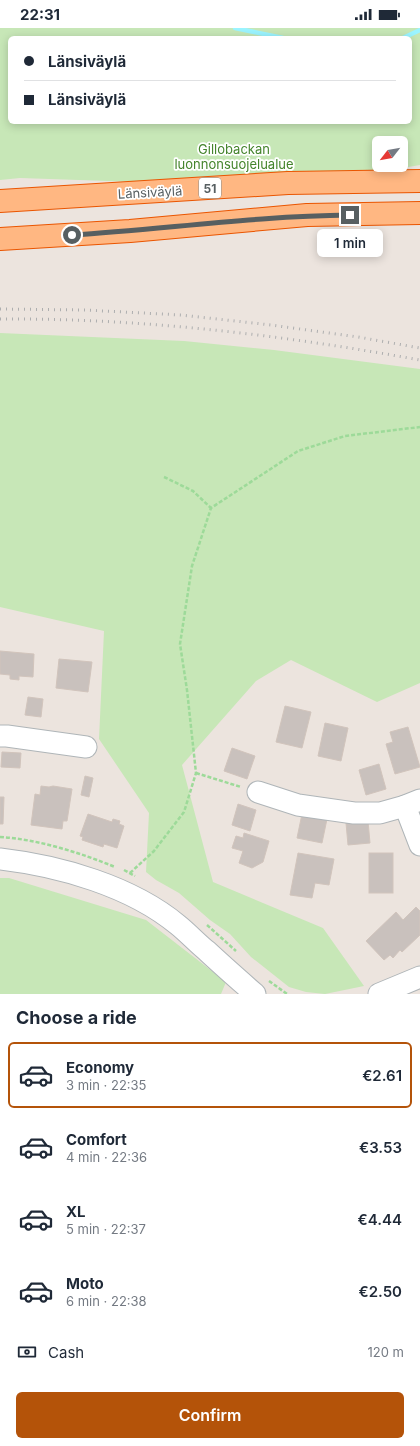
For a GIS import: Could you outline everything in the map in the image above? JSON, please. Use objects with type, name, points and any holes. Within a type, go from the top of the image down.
[{"type":"highway","name":"Länsiväylä","points":[[0,201],[288,184],[420,181]]},
{"type":"highway","points":[[0,239],[130,231],[307,215],[420,213]]},
{"type":"street","points":[[0,736],[86,748]]},
{"type":"street","points":[[258,792],[298,805],[354,813],[380,813],[413,803],[420,845]]},
{"type":"street","points":[[0,859],[57,870],[96,881],[127,893],[178,924],[255,994]]},
{"type":"street","points":[[379,994],[420,977]]},
{"type":"path","points":[[130,873],[154,851],[184,812],[196,773],[187,690],[180,644],[192,566],[211,508],[298,451],[345,436],[420,427]]},
{"type":"path","points":[[164,477],[193,491],[211,508]]},
{"type":"path","points":[[196,773],[258,792]]},
{"type":"green space","name":"Gillobackan luonnonsuojelualue","points":[[0,28],[420,28],[420,165],[408,167],[408,136],[372,136],[372,172],[379,172],[367,174],[138,182],[20,178],[0,180]]},
{"type":"green space","points":[[0,333],[184,341],[274,350],[420,369],[420,683],[377,702],[291,660],[256,681],[182,765],[213,882],[323,928],[364,986],[325,994],[306,992],[289,987],[251,957],[230,934],[210,920],[179,893],[156,880],[146,872],[149,813],[99,739],[104,631],[0,607]]},
{"type":"green space","points":[[0,878],[9,878],[146,920],[226,982],[221,994],[0,994]]},
{"type":"building","points":[[0,651],[34,654],[33,677],[19,676],[19,680],[10,679],[10,675],[0,674]]},
{"type":"building","points":[[59,659],[92,662],[88,692],[56,688]]},
{"type":"building","points":[[28,697],[43,699],[41,717],[25,715]]},
{"type":"building","points":[[285,706],[311,712],[302,748],[276,742]]},
{"type":"building","points":[[325,723],[348,728],[341,761],[318,756]]},
{"type":"building","points":[[408,727],[420,767],[395,774],[386,744],[393,742],[390,732]]},
{"type":"building","points":[[232,748],[255,756],[247,779],[224,771]]},
{"type":"building","points":[[2,752],[21,753],[20,768],[1,767]]},
{"type":"building","points":[[379,764],[386,789],[366,795],[359,770]]},
{"type":"building","points":[[85,776],[93,778],[89,797],[81,795]]},
{"type":"building","points":[[41,786],[72,789],[67,821],[63,821],[62,829],[31,825],[35,794],[40,795]]},
{"type":"building","points":[[0,797],[4,797],[3,824],[0,824]]},
{"type":"building","points":[[238,804],[256,810],[250,831],[232,825]]},
{"type":"building","points":[[88,814],[112,822],[113,819],[120,821],[119,824],[124,826],[117,848],[104,844],[103,847],[82,840],[83,837],[80,836]]},
{"type":"building","points":[[302,814],[327,819],[322,843],[297,838]]},
{"type":"building","points":[[368,821],[370,843],[348,845],[346,823]]},
{"type":"building","points":[[244,833],[269,841],[263,862],[252,868],[239,863],[243,851],[232,848],[236,836],[243,838]]},
{"type":"building","points":[[298,853],[334,859],[329,885],[315,883],[312,898],[290,895]]},
{"type":"building","points":[[369,853],[393,853],[393,893],[369,893]]},
{"type":"building","points":[[416,907],[420,911],[420,935],[402,952],[400,950],[393,958],[390,955],[384,960],[366,941],[396,912],[403,920]]},
{"type":"waterway","points":[[235,28],[273,36]]},
{"type":"waterway","points":[[407,36],[420,30]]},
{"type":"railway","points":[[0,309],[85,310],[181,315],[358,337],[420,348]]},
{"type":"railway","points":[[0,319],[106,321],[211,330],[316,343],[420,360]]},
{"type":"route","points":[[72,235],[307,215],[350,215]]}]
